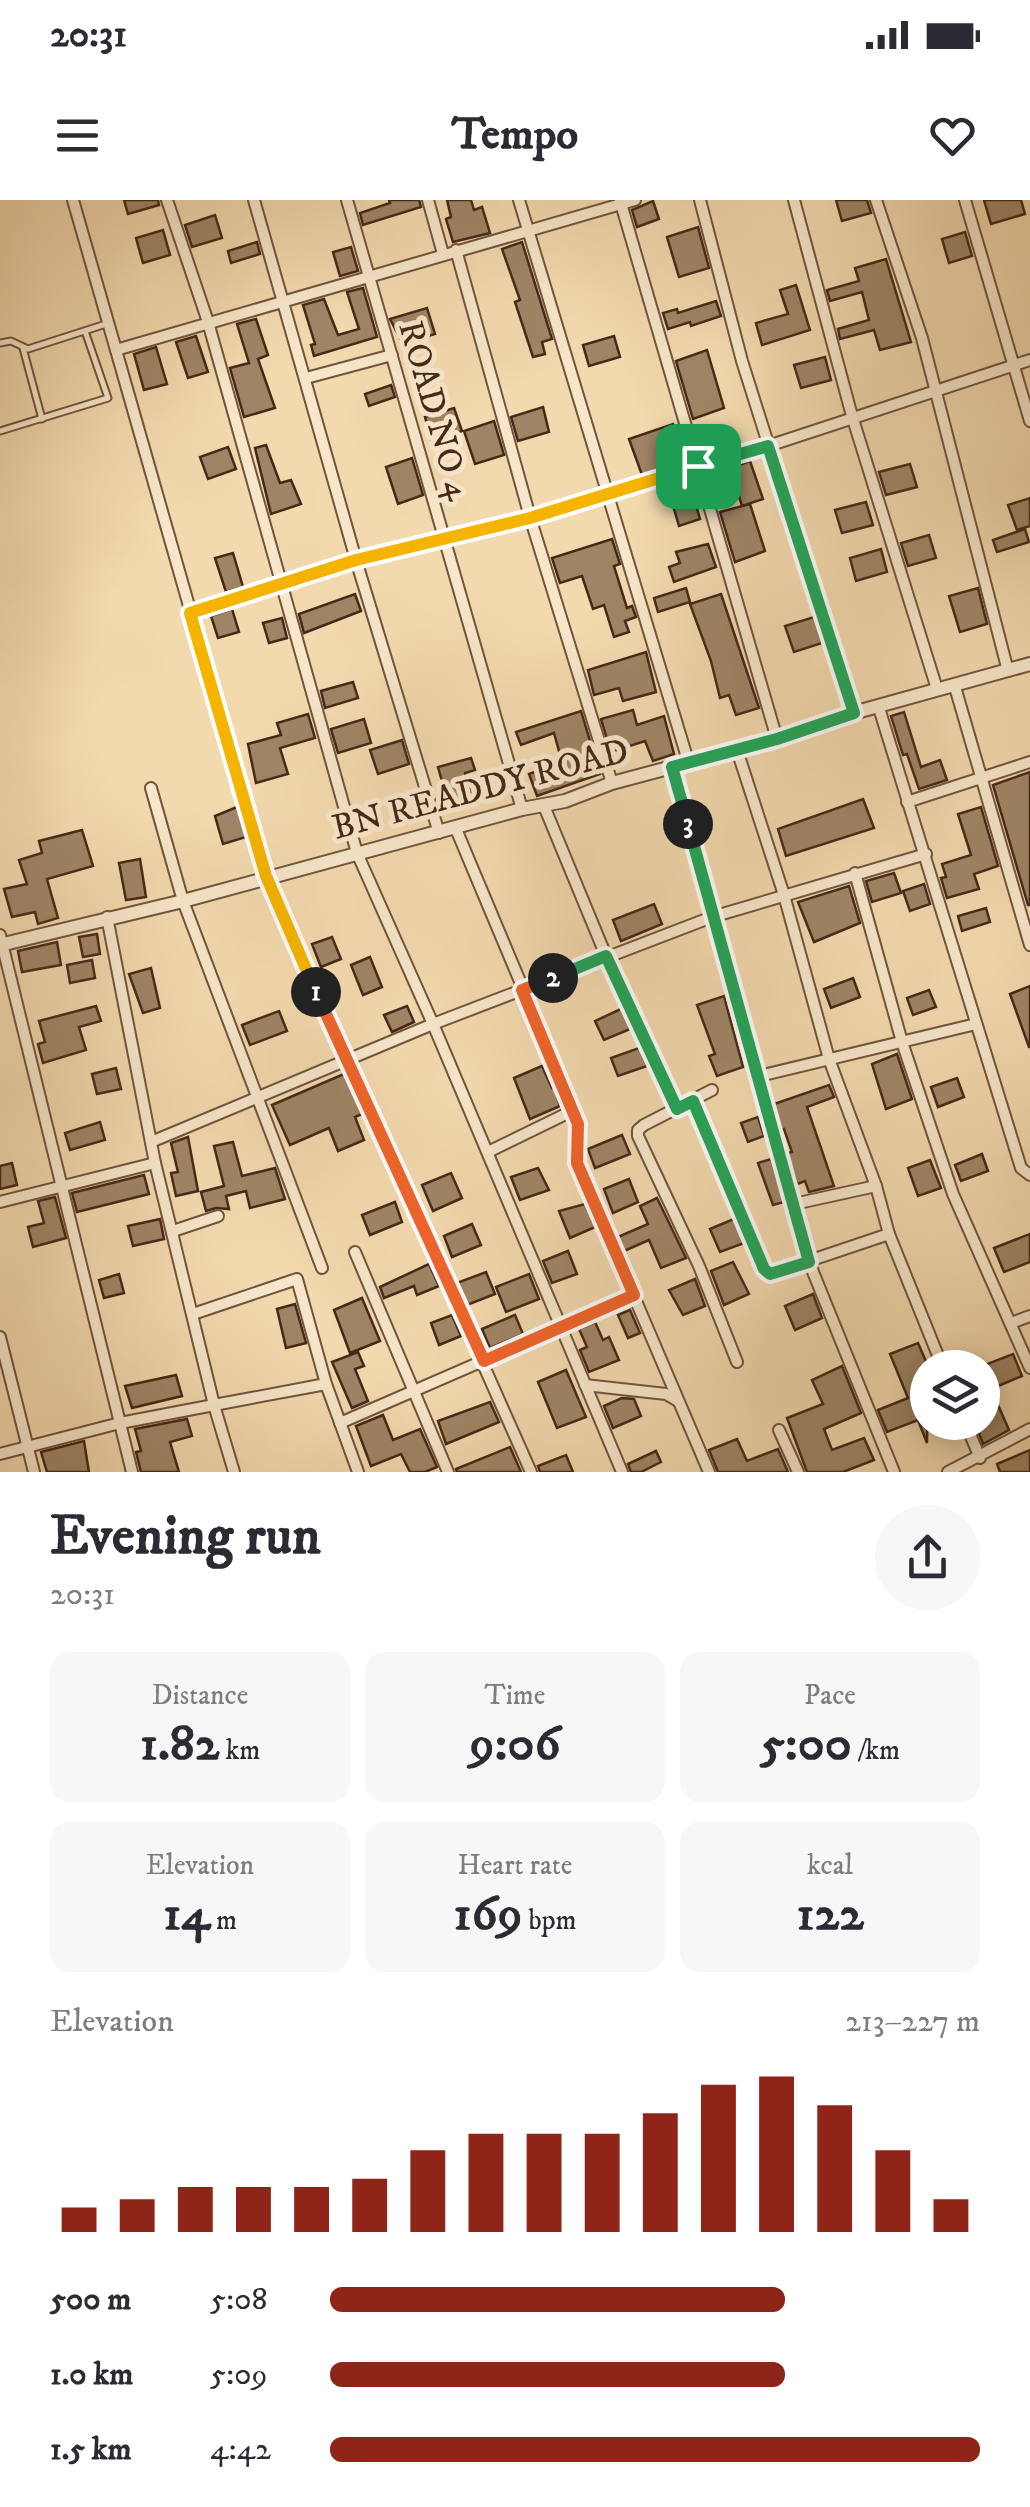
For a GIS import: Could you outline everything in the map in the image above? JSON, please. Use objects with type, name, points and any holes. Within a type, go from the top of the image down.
[{"type":"street","points":[[73,200],[266,876],[531,1472]]},
{"type":"street","points":[[167,200],[208,322],[357,852],[622,1472]]},
{"type":"street","points":[[254,200],[356,560],[440,833]]},
{"type":"street","name":"ROAD NO 4","points":[[346,200],[522,808]]},
{"type":"street","points":[[428,200],[443,254]]},
{"type":"street","points":[[519,200],[688,764]]},
{"type":"street","points":[[116,350],[635,200]]},
{"type":"street","points":[[700,200],[768,446],[854,713]]},
{"type":"street","points":[[794,200],[852,416],[937,689]]},
{"type":"street","points":[[876,200],[922,338],[1008,671]]},
{"type":"street","points":[[965,200],[1030,421]]},
{"type":"street","points":[[621,202],[777,739]]},
{"type":"street","points":[[456,250],[530,518],[612,783]]},
{"type":"street","points":[[306,378],[392,355]]},
{"type":"street","points":[[190,613],[356,560],[530,518],[768,446],[1030,360]]},
{"type":"street","name":"BN READDY ROAD","points":[[1,942],[182,901],[522,808],[544,806],[612,783],[1030,664]]},
{"type":"street","points":[[954,687],[1030,946]]},
{"type":"street","points":[[879,708],[1022,1168],[1030,1175]]},
{"type":"street","points":[[736,750],[784,895],[829,1059],[890,1234],[936,1350]]},
{"type":"street","points":[[907,802],[1030,762]]},
{"type":"street","points":[[672,767],[809,1262],[894,1472]]},
{"type":"street","points":[[151,788],[182,901],[322,1268]]},
{"type":"street","points":[[544,806],[606,956],[677,1109]]},
{"type":"street","points":[[456,829],[574,1110],[578,1124],[577,1163],[709,1472]]},
{"type":"street","points":[[152,1142],[606,956],[712,917],[926,854]]},
{"type":"street","points":[[855,873],[902,1042],[953,1194],[1030,1368]]},
{"type":"street","points":[[108,917],[156,1162],[214,1405],[234,1472]]},
{"type":"street","points":[[1,942],[132,1472]]},
{"type":"street","points":[[756,1077],[976,1024]]},
{"type":"street","points":[[712,1090],[644,1125],[638,1136],[699,1266],[737,1362]]},
{"type":"street","points":[[693,1101],[766,1272],[770,1274],[890,1234]]},
{"type":"street","points":[[488,1152],[574,1110]]},
{"type":"street","points":[[0,1202],[156,1162]]},
{"type":"street","points":[[794,1204],[876,1186]]},
{"type":"street","points":[[173,1231],[218,1216]]},
{"type":"street","points":[[355,1252],[448,1472]]},
{"type":"street","points":[[193,1314],[296,1279],[326,1384],[358,1472]]},
{"type":"street","points":[[340,1423],[634,1295]]},
{"type":"street","points":[[1011,1323],[1030,1316]]},
{"type":"street","points":[[0,1337],[34,1472]]},
{"type":"street","points":[[0,1454],[120,1423],[326,1384]]},
{"type":"street","points":[[585,1384],[666,1394],[679,1402]]},
{"type":"street","points":[[948,1472],[977,1464],[1030,1429]]},
{"type":"street","points":[[779,1430],[798,1472]]},
{"type":"lane","points":[[0,343],[11,342],[28,349],[109,323]]},
{"type":"lane","points":[[0,431],[108,398],[85,331]]},
{"type":"lane","points":[[24,348],[42,419]]},
{"type":"building","points":[[124,200],[158,200],[159,205],[128,214]]},
{"type":"building","points":[[389,200],[419,200],[421,207],[363,225],[360,213],[390,203]]},
{"type":"building","points":[[447,200],[471,200],[474,210],[482,207],[490,233],[453,242],[446,219],[451,217]]},
{"type":"building","points":[[836,200],[867,200],[871,213],[842,221]]},
{"type":"building","points":[[984,200],[1021,200],[1025,214],[991,224]]},
{"type":"building","points":[[653,201],[659,219],[637,227],[632,210]]},
{"type":"building","points":[[215,215],[222,238],[192,247],[185,225]]},
{"type":"building","points":[[698,227],[709,268],[679,277],[667,237]]},
{"type":"building","points":[[163,230],[170,255],[143,263],[136,238]]},
{"type":"building","points":[[965,232],[972,256],[949,263],[942,239]]},
{"type":"building","points":[[257,242],[260,254],[231,263],[228,251]]},
{"type":"building","points":[[522,242],[552,339],[542,342],[545,354],[533,357],[515,302],[520,300],[502,249]]},
{"type":"building","points":[[351,247],[358,271],[340,276],[333,252]]},
{"type":"building","points":[[886,259],[911,342],[880,350],[874,330],[840,339],[838,329],[869,320],[862,292],[830,301],[827,290],[859,281],[855,268]]},
{"type":"building","points":[[796,285],[810,330],[762,345],[756,323],[788,314],[780,290]]},
{"type":"building","points":[[363,288],[377,337],[314,356],[311,345],[315,344],[303,305],[324,299],[338,335],[359,329],[347,292]]},
{"type":"building","points":[[716,301],[721,316],[668,329],[663,313],[677,309],[678,313]]},
{"type":"building","points":[[427,308],[435,334],[403,344],[390,319]]},
{"type":"building","points":[[256,319],[268,355],[258,359],[275,408],[244,417],[230,368],[249,363],[237,324]]},
{"type":"building","points":[[196,336],[208,372],[188,378],[176,342]]},
{"type":"building","points":[[614,336],[620,357],[589,366],[583,345]]},
{"type":"building","points":[[156,347],[167,384],[144,390],[134,354]]},
{"type":"building","points":[[707,350],[724,408],[693,419],[676,361]]},
{"type":"building","points":[[825,357],[831,380],[801,388],[794,365]]},
{"type":"building","points":[[391,385],[395,397],[369,406],[365,394]]},
{"type":"building","points":[[543,407],[549,432],[518,441],[511,417]]},
{"type":"building","points":[[454,408],[462,431],[432,441],[425,417]]},
{"type":"building","points":[[494,421],[504,455],[475,464],[464,431]]},
{"type":"building","points":[[673,424],[683,462],[642,475],[629,439]]},
{"type":"building","points":[[266,445],[280,483],[291,480],[301,504],[271,514],[255,448]]},
{"type":"building","points":[[228,447],[236,469],[208,479],[200,457]]},
{"type":"building","points":[[412,458],[423,495],[398,504],[386,467]]},
{"type":"building","points":[[750,461],[763,499],[742,506],[730,468]]},
{"type":"building","points":[[910,464],[917,487],[886,495],[879,472]]},
{"type":"building","points":[[688,479],[700,519],[679,526],[667,485]]},
{"type":"building","points":[[1030,498],[1030,526],[1017,530],[1008,505]]},
{"type":"building","points":[[866,502],[873,525],[842,533],[835,510]]},
{"type":"building","points":[[750,504],[765,551],[735,562],[720,512]]},
{"type":"building","points":[[1025,529],[1029,542],[997,552],[993,540]]},
{"type":"building","points":[[929,535],[936,558],[908,566],[901,543]]},
{"type":"building","points":[[612,539],[620,564],[614,566],[627,608],[632,606],[636,617],[625,621],[629,632],[614,637],[604,605],[593,609],[582,576],[560,583],[552,558]]},
{"type":"building","points":[[708,544],[716,567],[674,582],[669,567],[680,563],[676,552]]},
{"type":"building","points":[[881,549],[887,572],[856,581],[850,558]]},
{"type":"building","points":[[233,553],[243,587],[226,592],[215,558]]},
{"type":"building","points":[[686,588],[690,602],[658,612],[654,598]]},
{"type":"building","points":[[978,588],[987,624],[960,632],[949,596]]},
{"type":"building","points":[[355,594],[361,611],[304,633],[299,614]]},
{"type":"building","points":[[721,594],[759,708],[736,715],[729,695],[720,698],[690,604]]},
{"type":"building","points":[[232,609],[239,632],[218,638],[211,616]]},
{"type":"building","points":[[814,617],[822,643],[794,652],[785,626]]},
{"type":"building","points":[[282,618],[287,638],[269,643],[263,623]]},
{"type":"building","points":[[646,652],[656,692],[623,701],[619,688],[594,695],[588,670]]},
{"type":"building","points":[[353,682],[358,698],[325,708],[321,691]]},
{"type":"building","points":[[633,710],[637,725],[664,716],[674,754],[653,761],[645,741],[611,752],[601,719]]},
{"type":"building","points":[[581,711],[600,774],[537,796],[529,774],[562,762],[554,733],[521,745],[516,732]]},
{"type":"building","points":[[904,712],[921,767],[940,760],[947,780],[919,789],[891,716]]},
{"type":"building","points":[[308,714],[315,738],[280,748],[288,774],[256,783],[248,744],[281,735],[277,723]]},
{"type":"building","points":[[364,719],[371,743],[338,753],[331,729]]},
{"type":"building","points":[[402,740],[409,764],[378,774],[370,750]]},
{"type":"building","points":[[471,758],[475,770],[465,773],[472,799],[449,806],[438,767]]},
{"type":"building","points":[[1030,772],[1030,905],[1028,905],[993,785]]},
{"type":"building","points":[[863,799],[874,828],[786,856],[778,829]]},
{"type":"building","points":[[237,807],[246,837],[223,844],[215,816]]},
{"type":"building","points":[[981,807],[998,866],[974,874],[979,889],[947,898],[941,878],[946,877],[942,864],[971,855],[958,814]]},
{"type":"building","points":[[82,830],[93,866],[47,879],[58,918],[38,924],[35,912],[12,917],[4,889],[27,884],[19,860],[42,853],[39,841]]},
{"type":"building","points":[[140,859],[146,897],[126,900],[119,863]]},
{"type":"building","points":[[894,873],[901,893],[872,902],[866,881]]},
{"type":"building","points":[[924,884],[930,904],[910,911],[903,891]]},
{"type":"building","points":[[849,886],[860,923],[814,942],[798,902]]},
{"type":"building","points":[[654,904],[662,924],[621,941],[613,920]]},
{"type":"building","points":[[986,908],[990,922],[962,931],[958,916]]},
{"type":"building","points":[[97,934],[100,954],[83,957],[79,937]]},
{"type":"building","points":[[332,937],[341,959],[321,967],[312,944]]},
{"type":"building","points":[[57,942],[61,965],[22,972],[18,951]]},
{"type":"building","points":[[370,957],[382,987],[363,995],[351,965]]},
{"type":"building","points":[[92,960],[95,978],[70,983],[67,965]]},
{"type":"building","points":[[151,968],[160,1008],[143,1013],[129,974]]},
{"type":"building","points":[[853,978],[860,997],[831,1008],[824,989]]},
{"type":"building","points":[[1030,986],[1030,1047],[1029,1047],[1010,994]]},
{"type":"building","points":[[929,990],[936,1007],[913,1015],[907,998]]},
{"type":"building","points":[[724,996],[743,1067],[717,1076],[709,1056],[715,1054],[697,1005]]},
{"type":"building","points":[[96,1006],[101,1021],[79,1027],[86,1050],[43,1063],[38,1044],[45,1042],[39,1021]]},
{"type":"building","points":[[407,1006],[414,1022],[392,1032],[384,1015]]},
{"type":"building","points":[[621,1009],[630,1029],[604,1040],[595,1021]]},
{"type":"building","points":[[279,1011],[287,1031],[250,1045],[242,1025]]},
{"type":"building","points":[[639,1048],[647,1066],[618,1076],[611,1058]]},
{"type":"building","points":[[897,1054],[912,1099],[886,1109],[872,1064]]},
{"type":"building","points":[[542,1066],[560,1106],[530,1119],[514,1078]]},
{"type":"building","points":[[116,1068],[121,1089],[97,1094],[92,1074]]},
{"type":"building","points":[[344,1074],[362,1114],[355,1117],[364,1140],[338,1151],[329,1128],[290,1145],[272,1105]]},
{"type":"building","points":[[957,1078],[964,1097],[938,1107],[931,1087]]},
{"type":"building","points":[[829,1085],[834,1097],[807,1107],[834,1186],[809,1192],[805,1181],[797,1184],[787,1153],[792,1152],[774,1104]]},
{"type":"building","points":[[758,1117],[764,1136],[748,1142],[741,1123]]},
{"type":"building","points":[[100,1122],[105,1140],[70,1150],[65,1133]]},
{"type":"building","points":[[622,1135],[630,1154],[595,1168],[588,1149]]},
{"type":"building","points":[[188,1137],[198,1191],[176,1196],[171,1173],[178,1172],[171,1143]]},
{"type":"building","points":[[233,1142],[242,1176],[275,1168],[285,1199],[250,1208],[246,1191],[226,1196],[229,1209],[206,1211],[201,1192],[224,1186],[214,1146]]},
{"type":"building","points":[[982,1154],[988,1171],[961,1181],[955,1165]]},
{"type":"building","points":[[771,1159],[784,1202],[773,1205],[758,1163]]},
{"type":"building","points":[[930,1160],[941,1188],[918,1196],[908,1168]]},
{"type":"building","points":[[12,1163],[17,1185],[0,1189],[0,1166]]},
{"type":"building","points":[[538,1168],[549,1190],[520,1200],[511,1177]]},
{"type":"building","points":[[451,1173],[462,1198],[433,1211],[422,1185]]},
{"type":"building","points":[[144,1175],[149,1194],[77,1212],[72,1193]]},
{"type":"building","points":[[629,1179],[638,1202],[613,1213],[604,1189]]},
{"type":"building","points":[[55,1197],[66,1238],[33,1247],[28,1227],[44,1223],[38,1201]]},
{"type":"building","points":[[657,1198],[686,1258],[661,1268],[649,1240],[624,1251],[618,1237],[648,1224],[640,1206]]},
{"type":"building","points":[[395,1202],[402,1222],[370,1235],[362,1215]]},
{"type":"building","points":[[585,1204],[595,1227],[570,1238],[559,1211]]},
{"type":"building","points":[[160,1219],[164,1239],[133,1246],[128,1226]]},
{"type":"building","points":[[734,1219],[744,1243],[720,1252],[710,1229]]},
{"type":"building","points":[[472,1224],[481,1245],[452,1257],[444,1236]]},
{"type":"building","points":[[1030,1234],[1030,1262],[1004,1272],[994,1248]]},
{"type":"building","points":[[568,1251],[577,1274],[552,1283],[543,1261]]},
{"type":"building","points":[[733,1262],[749,1294],[724,1305],[711,1271]]},
{"type":"building","points":[[429,1264],[439,1286],[417,1295],[414,1286],[384,1298],[380,1287]]},
{"type":"building","points":[[486,1272],[495,1294],[467,1305],[457,1283]]},
{"type":"building","points":[[119,1274],[124,1293],[104,1298],[99,1280]]},
{"type":"building","points":[[529,1274],[539,1299],[506,1312],[496,1287]]},
{"type":"building","points":[[695,1279],[705,1306],[683,1315],[669,1290]]},
{"type":"building","points":[[813,1294],[822,1318],[795,1330],[785,1306]]},
{"type":"building","points":[[362,1298],[380,1341],[350,1353],[334,1310]]},
{"type":"building","points":[[295,1304],[306,1343],[286,1348],[277,1309]]},
{"type":"building","points":[[630,1310],[640,1333],[628,1338],[618,1315]]},
{"type":"building","points":[[452,1315],[461,1336],[439,1345],[431,1323]]},
{"type":"building","points":[[515,1315],[523,1334],[490,1348],[482,1329]]},
{"type":"building","points":[[595,1322],[603,1340],[609,1337],[619,1360],[589,1372],[580,1350],[587,1347],[579,1329]]},
{"type":"building","points":[[918,1343],[921,1350],[910,1350],[910,1423],[887,1432],[878,1410],[908,1398],[890,1354]]},
{"type":"building","points":[[358,1352],[364,1366],[355,1369],[368,1401],[352,1408],[332,1362]]},
{"type":"building","points":[[1013,1354],[1022,1376],[1000,1385],[1000,1359]]},
{"type":"building","points":[[842,1366],[861,1413],[824,1429],[832,1450],[864,1438],[874,1460],[843,1472],[807,1472],[787,1418],[823,1404],[812,1380]]},
{"type":"building","points":[[566,1370],[586,1417],[557,1428],[538,1382]]},
{"type":"building","points":[[176,1375],[182,1396],[132,1408],[125,1386]]},
{"type":"building","points":[[622,1398],[634,1399],[641,1416],[613,1428],[604,1406]]},
{"type":"building","points":[[490,1402],[499,1422],[446,1444],[438,1421]]},
{"type":"building","points":[[1000,1410],[1009,1430],[1000,1435]]},
{"type":"building","points":[[383,1415],[393,1440],[420,1429],[437,1467],[410,1472],[401,1454],[371,1466],[356,1426]]},
{"type":"building","points":[[187,1419],[192,1436],[170,1442],[179,1472],[141,1472],[135,1429]]},
{"type":"building","points":[[737,1439],[747,1461],[778,1449],[788,1472],[718,1472],[709,1450]]},
{"type":"building","points":[[84,1441],[89,1472],[47,1472],[41,1452]]},
{"type":"building","points":[[510,1447],[521,1472],[457,1472],[456,1469]]},
{"type":"building","points":[[1030,1450],[1030,1472],[1000,1472],[997,1464]]},
{"type":"building","points":[[656,1451],[661,1462],[641,1472],[631,1472],[628,1464]]},
{"type":"building","points":[[566,1455],[573,1472],[540,1472],[538,1466]]},
{"type":"route","points":[[768,446],[854,713],[777,739],[672,767],[809,1262],[770,1274],[764,1269],[693,1101],[677,1109],[606,956],[522,990],[578,1124],[577,1163],[634,1295],[484,1361],[266,876],[190,613],[356,560],[530,518],[698,466],[768,446]]}]
